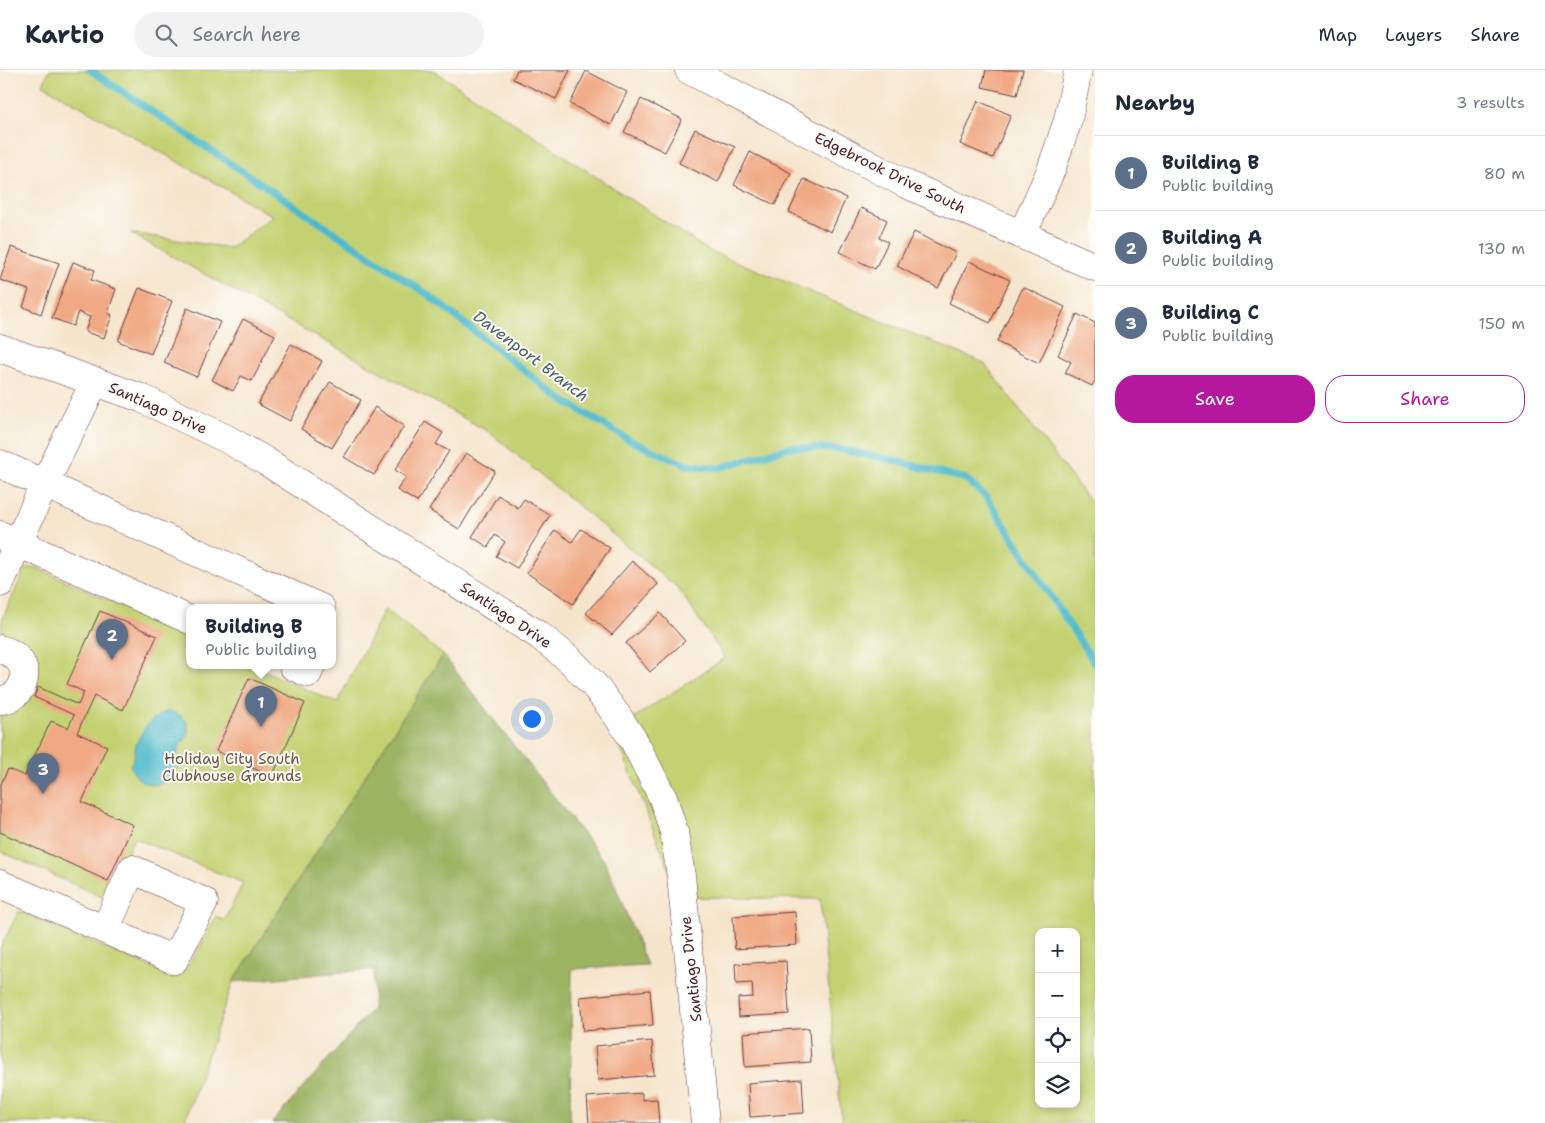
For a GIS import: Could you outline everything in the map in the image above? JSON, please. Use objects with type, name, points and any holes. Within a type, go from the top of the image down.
[{"type":"street","name":"Edgebrook Drive South","points":[[689,70],[906,184],[1095,267]]},
{"type":"street","points":[[1022,235],[1054,162],[1068,120],[1078,70]]},
{"type":"street","name":"Santiago Drive","points":[[0,348],[142,398],[227,439],[275,466],[540,636],[570,660],[594,685],[634,740],[662,798],[674,832],[682,876],[705,1123]]},
{"type":"street","points":[[0,583],[9,539],[45,483],[96,381]]},
{"type":"street","points":[[0,464],[312,604]]},
{"type":"street","points":[[9,539],[186,618]]},
{"type":"street","points":[[0,649],[16,657],[21,664],[24,676],[21,688],[16,694],[5,700],[0,700]]},
{"type":"street","points":[[299,669],[308,673],[310,669]]},
{"type":"street","points":[[0,884],[105,930]]},
{"type":"green space","points":[[49,70],[433,70],[708,250],[984,363],[1095,508],[1095,1123],[842,1123],[820,899],[680,897],[614,731],[725,658],[678,588],[489,432],[130,233],[230,248],[273,216],[43,85]]},
{"type":"green space","name":"Holiday City South Clubhouse Grounds","points":[[35,567],[186,635],[186,669],[261,669],[337,703],[385,609],[443,655],[233,982],[184,1123],[0,1123],[0,948],[19,911],[162,972],[174,975],[186,967],[192,959],[216,916],[224,921],[243,883],[134,838],[106,899],[0,851],[0,715],[12,713],[22,707],[35,688],[1,628],[3,617],[25,569]]},
{"type":"green space","points":[[443,655],[606,863],[647,965],[572,969],[570,1123],[272,1123],[373,1008],[374,969],[233,982]]},
{"type":"water","points":[[170,711],[182,717],[188,727],[187,736],[178,751],[177,768],[173,776],[166,782],[154,785],[143,782],[131,767],[135,747],[141,734],[149,724],[159,715]]},
{"type":"building","points":[[517,70],[570,70],[556,99],[513,79]]},
{"type":"building","points":[[986,70],[1023,70],[1017,95],[982,87]]},
{"type":"building","points":[[586,71],[627,92],[611,125],[570,104]]},
{"type":"building","points":[[641,99],[682,119],[665,152],[624,132]]},
{"type":"building","points":[[978,101],[1011,115],[993,158],[960,144]]},
{"type":"building","points":[[695,129],[735,147],[718,182],[679,163]]},
{"type":"building","points":[[750,152],[791,173],[775,205],[734,185]]},
{"type":"building","points":[[804,179],[846,198],[831,232],[789,212]]},
{"type":"building","points":[[861,208],[887,220],[879,238],[888,242],[875,269],[840,252]]},
{"type":"building","points":[[914,232],[956,253],[938,288],[897,266]]},
{"type":"building","points":[[11,247],[59,263],[41,314],[23,307],[29,290],[0,280]]},
{"type":"building","points":[[969,261],[1010,280],[990,323],[949,303]]},
{"type":"building","points":[[73,262],[95,270],[91,280],[116,289],[108,313],[112,315],[104,338],[85,332],[90,317],[78,312],[73,326],[52,318]]},
{"type":"building","points":[[1023,287],[1065,307],[1039,363],[997,342]]},
{"type":"building","points":[[139,288],[172,301],[151,354],[118,341]]},
{"type":"building","points":[[187,308],[220,322],[197,377],[164,363]]},
{"type":"building","points":[[1077,314],[1095,323],[1095,381],[1092,386],[1065,373],[1071,362],[1058,355]]},
{"type":"building","points":[[243,319],[275,335],[252,381],[241,376],[233,391],[212,380]]},
{"type":"building","points":[[291,344],[322,361],[290,421],[258,404]]},
{"type":"building","points":[[330,382],[361,400],[332,448],[301,429]]},
{"type":"building","points":[[375,407],[404,426],[374,475],[344,457]]},
{"type":"building","points":[[425,422],[443,433],[436,444],[449,451],[417,502],[397,490],[406,477],[395,470]]},
{"type":"building","points":[[466,453],[495,471],[459,529],[429,510]]},
{"type":"building","points":[[498,495],[518,508],[524,499],[550,515],[517,568],[496,556],[505,542],[495,535],[488,547],[472,537]]},
{"type":"building","points":[[581,529],[610,548],[573,604],[527,573],[555,530],[572,542]]},
{"type":"building","points":[[632,561],[658,584],[612,635],[586,613]]},
{"type":"building","points":[[100,611],[157,636],[123,710],[94,696],[77,733],[107,746],[82,802],[133,825],[108,881],[0,832],[0,786],[8,769],[25,776],[51,721],[68,728],[74,715],[34,697],[38,687],[78,705],[84,692],[67,684]]},
{"type":"building","points":[[660,613],[685,641],[650,672],[626,643]]},
{"type":"building","points":[[249,678],[305,703],[272,777],[216,751]]},
{"type":"building","points":[[795,912],[797,945],[735,949],[733,916]]},
{"type":"building","points":[[786,961],[789,1014],[739,1017],[738,998],[753,997],[752,983],[736,984],[735,964]]},
{"type":"building","points":[[650,990],[653,1025],[583,1031],[580,997]]},
{"type":"building","points":[[809,1028],[811,1062],[745,1067],[743,1033]]},
{"type":"building","points":[[652,1041],[654,1075],[598,1080],[595,1046]]},
{"type":"building","points":[[802,1079],[804,1113],[750,1117],[748,1083]]},
{"type":"building","points":[[642,1093],[642,1100],[657,1099],[659,1123],[589,1123],[587,1097]]},
{"type":"waterway","name":"Davenport Branch","points":[[90,70],[427,294],[558,397],[631,441],[687,465],[719,468],[790,447],[839,449],[966,479],[987,498],[1095,664]]},
{"type":"place","name":"Building A","points":[[112,660]]},
{"type":"place","name":"Building B","points":[[261,727]]},
{"type":"place","name":"Building C","points":[[43,794]]}]
